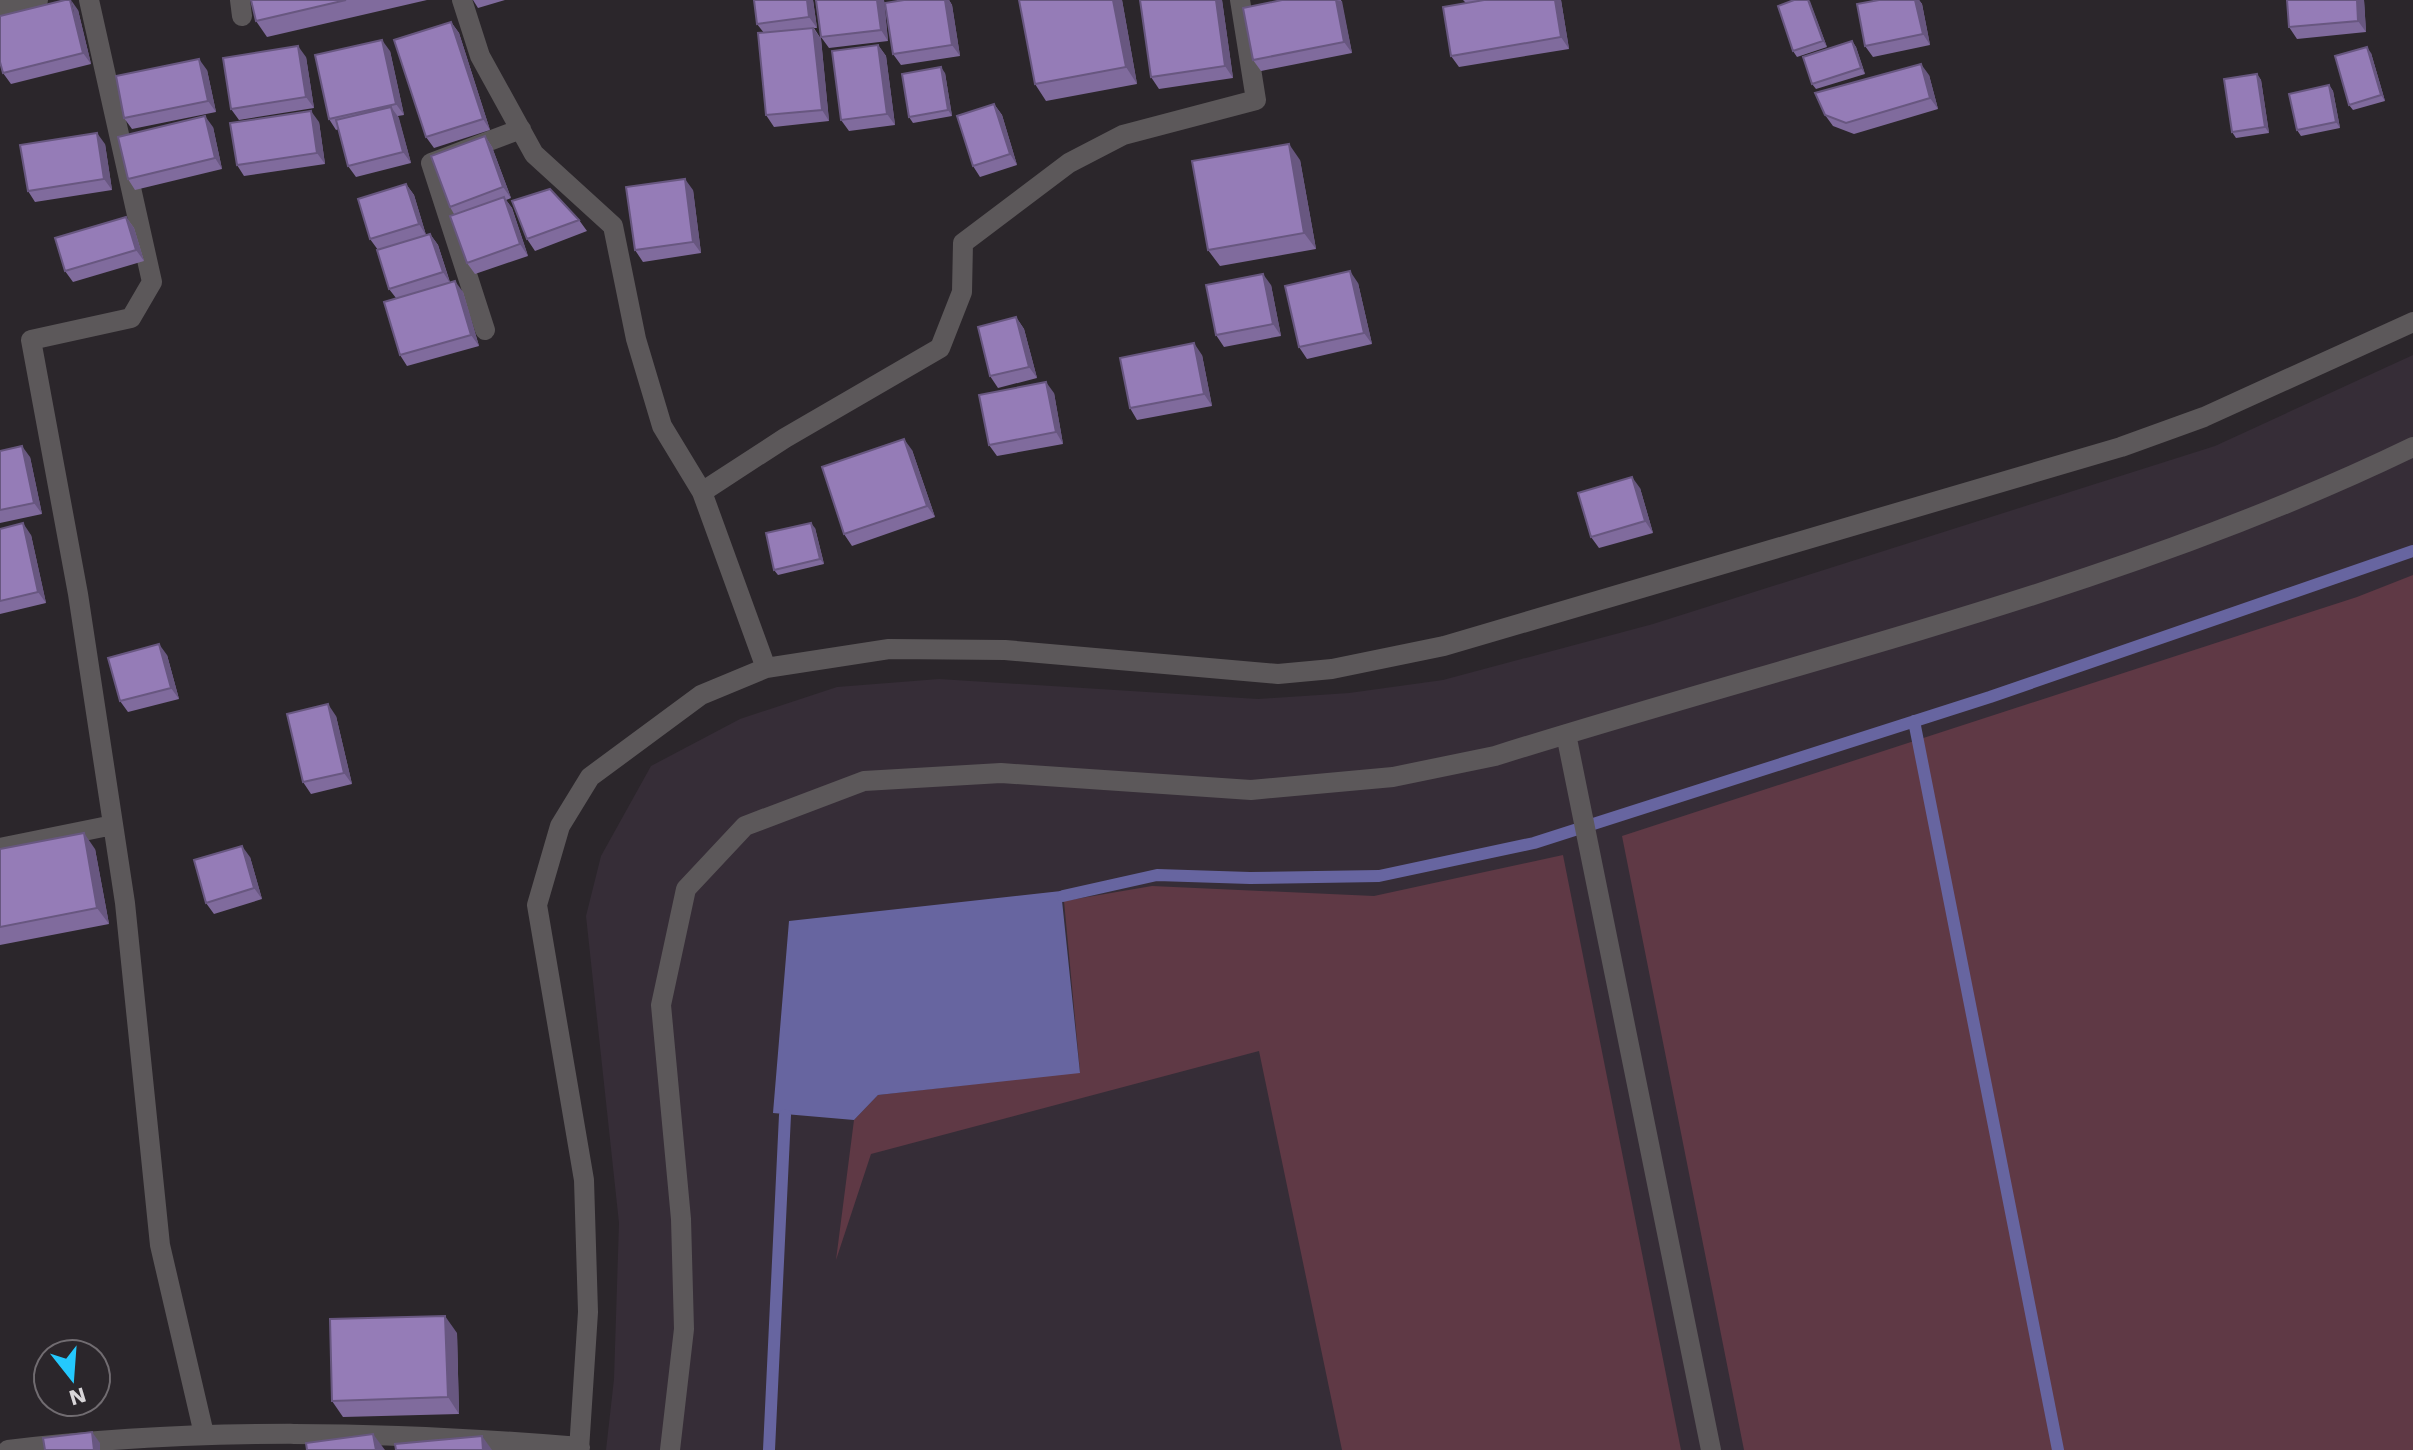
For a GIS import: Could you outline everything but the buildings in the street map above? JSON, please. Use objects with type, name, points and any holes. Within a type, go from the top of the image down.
[{"type":"street","points":[[0,8],[38,0]]},
{"type":"street","points":[[89,0],[152,282],[131,318],[31,340],[78,594],[125,903],[160,1245],[204,1434]]},
{"type":"street","points":[[462,0],[480,56],[534,154],[613,226],[636,339],[662,426],[702,492],[766,668]]},
{"type":"street","points":[[702,492],[785,438],[940,348],[962,292],[963,243],[1069,163],[1123,135],[1256,100],[1240,0]]},
{"type":"street","points":[[485,330],[431,163],[521,129]]},
{"type":"street","points":[[20,1449],[204,1434],[305,1442],[449,1436],[580,1449],[588,1312],[584,1180],[537,905],[560,826],[590,777],[701,695],[766,668],[889,649],[990,650],[1195,664],[1278,674],[1332,669],[1430,649],[2121,447],[2204,417],[2413,322]]},
{"type":"street","points":[[670,1450],[684,1329],[681,1219],[661,1005],[686,889],[745,826],[864,781],[1001,773],[1251,790],[1393,777],[1495,756],[2152,557],[2335,485],[2413,447]]},
{"type":"street","points":[[1566,734],[1711,1450]]},
{"type":"street","points":[[0,848],[113,825]]},
{"type":"shaded area","points":[[2413,355],[2413,1450],[606,1450],[614,1379],[619,1223],[586,916],[601,856],[651,766],[740,719],[837,687],[939,679],[1258,699],[1349,693],[1443,680],[1653,624],[2215,446]]},
{"type":"shaded area","points":[[2413,575],[2413,1450],[1744,1450],[1622,836],[2357,597]]},
{"type":"shaded area","points":[[1563,855],[1681,1450],[1342,1450],[1259,1051],[871,1154],[836,1260],[854,1120],[878,1095],[1080,1072],[1064,901],[1152,886],[1374,896]]},
{"type":"shaded area","points":[[1061,891],[1080,1073],[878,1095],[854,1120],[773,1113],[789,921]]},
{"type":"waterway","points":[[1063,896],[1157,875],[1250,878],[1379,876],[1534,843],[1990,697],[2413,551]]},
{"type":"waterway","points":[[1914,721],[2058,1450]]},
{"type":"waterway","points":[[769,1450],[785,1115]]}]
